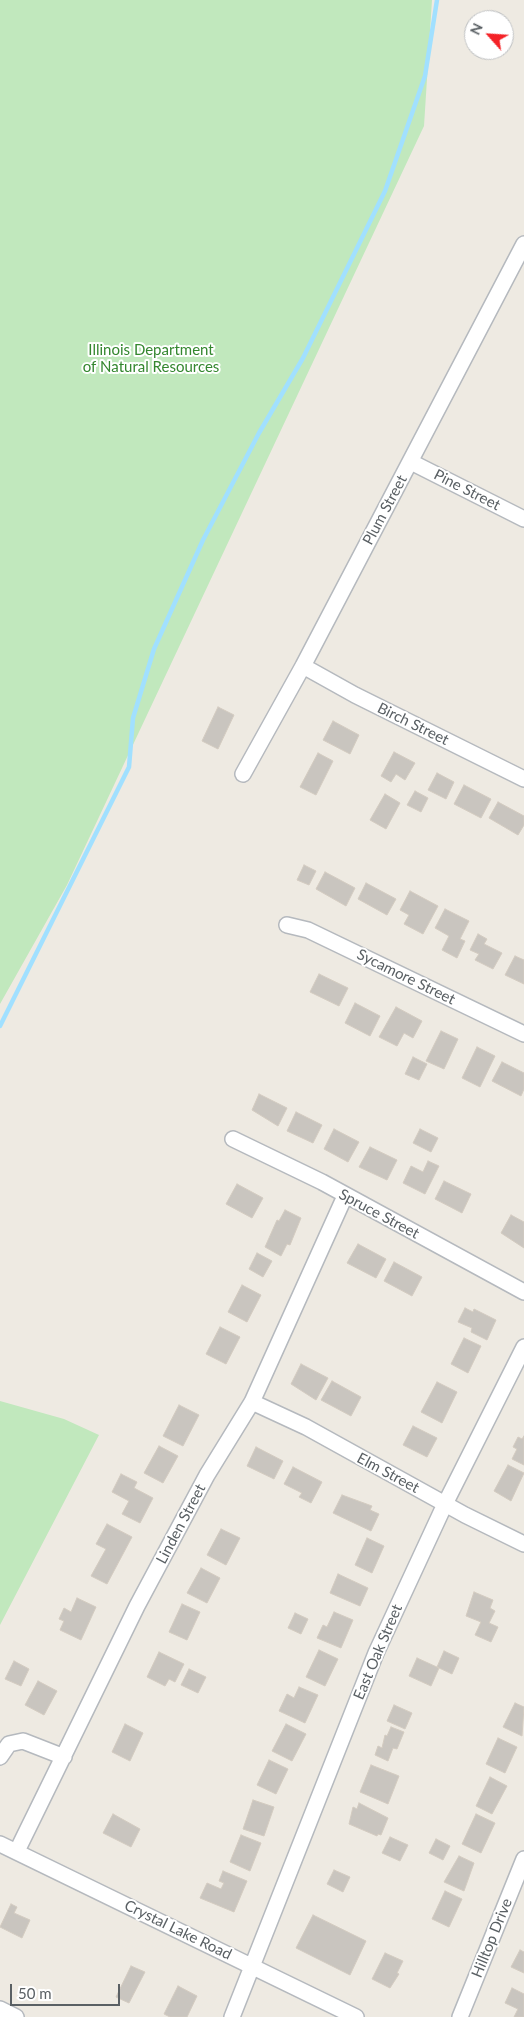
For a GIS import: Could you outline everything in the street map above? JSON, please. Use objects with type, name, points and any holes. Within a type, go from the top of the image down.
[{"type":"street","name":"Plum Street","points":[[243,774],[519,264],[524,244]]},
{"type":"street","name":"Pine Street","points":[[411,462],[524,519]]},
{"type":"street","name":"Birch Street","points":[[303,666],[355,696],[524,779]]},
{"type":"street","name":"Sycamore Street","points":[[287,925],[308,930],[524,1034]]},
{"type":"street","name":"Spruce Street","points":[[233,1139],[322,1182],[524,1292]]},
{"type":"street","name":"Linden Street","points":[[16,1851],[138,1606],[206,1476],[252,1402],[345,1196]]},
{"type":"street","name":"East Oak Street","points":[[232,2017],[376,1653],[445,1504],[524,1347]]},
{"type":"street","name":"Elm Street","points":[[252,1402],[306,1427],[445,1504],[524,1544]]},
{"type":"street","points":[[0,1757],[9,1744],[23,1741],[64,1757]]},
{"type":"street","name":"Crystal Lake Road","points":[[0,1844],[356,2017]]},
{"type":"street","name":"Hilltop Drive","points":[[460,2017],[524,1858]]},
{"type":"street","points":[[0,2009],[16,2017]]},
{"type":"green space","name":"Illinois Department of Natural Resources","points":[[0,0],[432,0],[424,126],[67,885],[0,1004]]},
{"type":"green space","points":[[0,1401],[64,1419],[99,1435],[0,1625]]},
{"type":"building","points":[[218,707],[234,715],[218,749],[202,741]]},
{"type":"building","points":[[333,721],[359,735],[350,754],[323,740]]},
{"type":"building","points":[[394,752],[415,763],[405,780],[396,774],[391,782],[381,776]]},
{"type":"building","points":[[318,753],[333,761],[316,795],[300,787]]},
{"type":"building","points":[[437,773],[454,782],[446,799],[428,790]]},
{"type":"building","points":[[464,785],[491,799],[481,818],[454,804]]},
{"type":"building","points":[[415,791],[428,798],[421,812],[407,805]]},
{"type":"building","points":[[385,794],[400,803],[386,829],[370,820]]},
{"type":"building","points":[[498,802],[524,816],[524,825],[518,835],[489,818]]},
{"type":"building","points":[[304,865],[316,871],[309,885],[297,880]]},
{"type":"building","points":[[325,872],[355,888],[346,906],[316,889]]},
{"type":"building","points":[[366,883],[396,899],[387,915],[358,899]]},
{"type":"building","points":[[410,891],[438,906],[423,934],[404,924],[409,915],[400,910]]},
{"type":"building","points":[[445,909],[469,921],[460,939],[465,941],[457,958],[442,950],[449,936],[435,928]]},
{"type":"building","points":[[478,934],[487,939],[484,944],[502,953],[493,969],[475,960],[479,954],[470,950]]},
{"type":"building","points":[[515,956],[524,960],[524,984],[505,975]]},
{"type":"building","points":[[319,974],[348,988],[339,1006],[310,992]]},
{"type":"building","points":[[355,1003],[380,1016],[370,1036],[345,1023]]},
{"type":"building","points":[[396,1007],[422,1021],[413,1038],[404,1033],[397,1046],[379,1037]]},
{"type":"building","points":[[441,1031],[458,1039],[444,1069],[426,1061]]},
{"type":"building","points":[[477,1047],[495,1056],[480,1087],[462,1078]]},
{"type":"building","points":[[413,1057],[427,1064],[419,1080],[405,1074]]},
{"type":"building","points":[[502,1062],[524,1073],[524,1089],[521,1096],[492,1081]]},
{"type":"building","points":[[259,1094],[287,1108],[278,1126],[252,1110]]},
{"type":"building","points":[[296,1112],[322,1125],[313,1143],[287,1131]]},
{"type":"building","points":[[334,1129],[359,1142],[348,1162],[324,1149]]},
{"type":"building","points":[[420,1129],[438,1138],[431,1152],[413,1143]]},
{"type":"building","points":[[370,1147],[397,1160],[387,1180],[359,1167]]},
{"type":"building","points":[[428,1161],[439,1166],[425,1194],[403,1183],[411,1166],[423,1172]]},
{"type":"building","points":[[444,1181],[471,1194],[462,1213],[435,1199]]},
{"type":"building","points":[[237,1184],[263,1198],[252,1218],[226,1204]]},
{"type":"building","points":[[285,1210],[301,1218],[290,1245],[287,1244],[281,1256],[265,1247],[277,1220],[279,1221]]},
{"type":"building","points":[[511,1215],[524,1222],[524,1248],[501,1233]]},
{"type":"building","points":[[358,1244],[386,1259],[376,1278],[347,1263]]},
{"type":"building","points":[[257,1253],[272,1261],[263,1277],[249,1269]]},
{"type":"building","points":[[394,1262],[422,1277],[412,1296],[384,1281]]},
{"type":"building","points":[[242,1285],[261,1295],[247,1322],[228,1312]]},
{"type":"building","points":[[465,1308],[473,1312],[474,1309],[496,1320],[487,1340],[471,1332],[472,1328],[458,1322]]},
{"type":"building","points":[[220,1327],[240,1337],[226,1364],[206,1354]]},
{"type":"building","points":[[464,1338],[481,1346],[468,1373],[451,1364]]},
{"type":"building","points":[[301,1364],[328,1378],[316,1400],[291,1384]]},
{"type":"building","points":[[332,1381],[361,1397],[351,1416],[321,1400]]},
{"type":"building","points":[[437,1382],[457,1392],[442,1423],[421,1412]]},
{"type":"building","points":[[179,1405],[199,1415],[183,1446],[163,1436]]},
{"type":"building","points":[[413,1426],[437,1438],[427,1457],[403,1445]]},
{"type":"building","points":[[524,1436],[524,1465],[512,1459],[517,1449],[513,1447],[518,1437],[522,1439]]},
{"type":"building","points":[[159,1446],[178,1456],[163,1483],[144,1473]]},
{"type":"building","points":[[256,1447],[283,1461],[274,1479],[247,1466]]},
{"type":"building","points":[[508,1465],[524,1473],[511,1501],[494,1491]]},
{"type":"building","points":[[293,1467],[322,1482],[311,1503],[299,1497],[302,1493],[284,1484]]},
{"type":"building","points":[[121,1474],[137,1482],[134,1488],[153,1498],[140,1523],[122,1514],[129,1501],[112,1492]]},
{"type":"building","points":[[342,1495],[372,1506],[370,1510],[379,1514],[371,1531],[333,1513]]},
{"type":"building","points":[[107,1524],[132,1537],[107,1584],[91,1576],[106,1549],[96,1544]]},
{"type":"building","points":[[221,1529],[240,1538],[226,1565],[207,1555]]},
{"type":"building","points":[[367,1538],[384,1546],[372,1573],[355,1565]]},
{"type":"building","points":[[201,1568],[220,1578],[207,1603],[187,1593]]},
{"type":"building","points":[[338,1574],[368,1588],[360,1606],[330,1593]]},
{"type":"building","points":[[474,1592],[493,1600],[490,1608],[495,1611],[489,1623],[498,1627],[491,1642],[475,1635],[481,1622],[466,1616]]},
{"type":"building","points":[[77,1598],[96,1607],[81,1640],[60,1630],[64,1621],[59,1619],[64,1608],[71,1612]]},
{"type":"building","points":[[182,1604],[200,1612],[187,1640],[169,1632]]},
{"type":"building","points":[[334,1612],[353,1620],[341,1648],[317,1638],[323,1625],[327,1627]]},
{"type":"building","points":[[295,1613],[308,1619],[301,1634],[288,1628]]},
{"type":"building","points":[[319,1650],[338,1659],[325,1686],[306,1677]]},
{"type":"building","points":[[444,1651],[459,1658],[452,1674],[437,1667]]},
{"type":"building","points":[[159,1652],[184,1664],[175,1682],[169,1679],[165,1686],[147,1677]]},
{"type":"building","points":[[417,1658],[439,1668],[431,1686],[409,1676]]},
{"type":"building","points":[[14,1661],[29,1669],[21,1686],[5,1679]]},
{"type":"building","points":[[189,1669],[206,1677],[198,1693],[181,1685]]},
{"type":"building","points":[[38,1681],[57,1691],[44,1715],[25,1705]]},
{"type":"building","points":[[299,1687],[318,1695],[305,1723],[279,1711],[287,1694],[294,1698]]},
{"type":"building","points":[[515,1703],[524,1707],[522,1736],[503,1727]]},
{"type":"building","points":[[394,1705],[412,1713],[405,1729],[387,1721]]},
{"type":"building","points":[[125,1724],[143,1733],[130,1761],[112,1752]]},
{"type":"building","points":[[286,1724],[306,1734],[292,1761],[272,1751]]},
{"type":"building","points":[[391,1727],[404,1732],[397,1749],[393,1748],[388,1761],[375,1755],[378,1746],[382,1748],[385,1735],[387,1736]]},
{"type":"building","points":[[498,1738],[517,1747],[505,1773],[486,1764]]},
{"type":"building","points":[[269,1760],[288,1769],[276,1794],[257,1785]]},
{"type":"building","points":[[371,1765],[399,1776],[388,1804],[360,1792]]},
{"type":"building","points":[[490,1777],[507,1786],[492,1814],[476,1806]]},
{"type":"building","points":[[253,1800],[274,1807],[264,1836],[243,1829]]},
{"type":"building","points":[[359,1803],[388,1818],[381,1835],[378,1834],[377,1836],[349,1824],[353,1807],[357,1809]]},
{"type":"building","points":[[113,1814],[140,1829],[131,1847],[103,1833]]},
{"type":"building","points":[[476,1814],[495,1823],[481,1853],[462,1844]]},
{"type":"building","points":[[241,1835],[261,1843],[250,1871],[230,1862]]},
{"type":"building","points":[[390,1837],[408,1845],[400,1861],[382,1853]]},
{"type":"building","points":[[436,1839],[450,1846],[443,1860],[429,1853]]},
{"type":"building","points":[[459,1856],[474,1863],[464,1891],[444,1882]]},
{"type":"building","points":[[334,1870],[350,1877],[343,1892],[327,1884]]},
{"type":"building","points":[[223,1871],[247,1881],[234,1912],[200,1898],[207,1883],[221,1889],[224,1883],[219,1881]]},
{"type":"building","points":[[445,1891],[462,1899],[449,1927],[432,1919]]},
{"type":"building","points":[[11,1904],[17,1907],[14,1913],[30,1920],[22,1938],[0,1927]]},
{"type":"building","points":[[313,1915],[366,1941],[350,1975],[296,1948]]},
{"type":"building","points":[[520,1950],[524,1952],[524,1973],[511,1967]]},
{"type":"building","points":[[385,1953],[403,1961],[397,1973],[399,1974],[390,1988],[372,1979]]},
{"type":"building","points":[[131,1966],[145,1972],[129,2003],[116,1997]]},
{"type":"building","points":[[178,1986],[197,1996],[187,2017],[170,2017],[164,2014]]},
{"type":"building","points":[[512,1988],[524,1994],[524,2017],[514,2017],[518,2009],[505,2003]]},
{"type":"waterway","points":[[0,1026],[129,767],[133,718],[154,649],[203,540],[259,433],[303,358],[385,191],[425,76],[437,0]]}]
